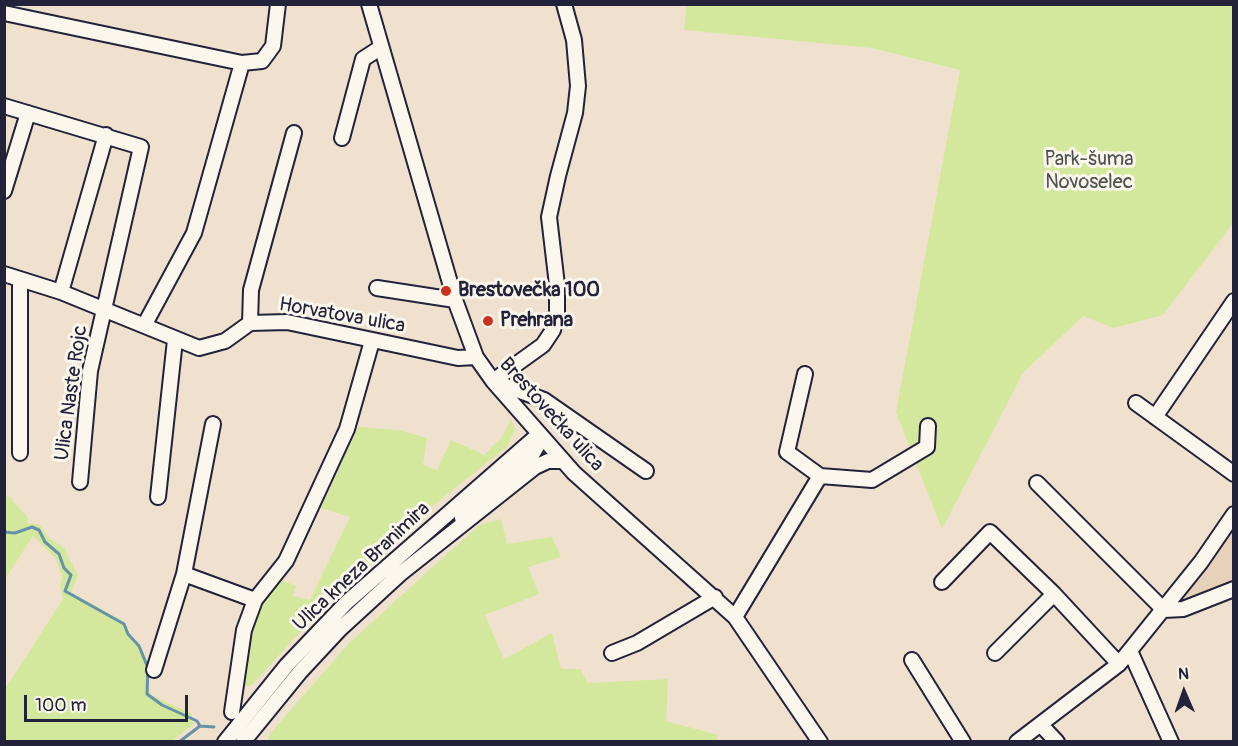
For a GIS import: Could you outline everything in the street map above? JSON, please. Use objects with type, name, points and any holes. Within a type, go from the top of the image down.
[{"type":"street","points":[[4,13],[242,63],[262,61],[273,46],[278,4]]},
{"type":"street","name":"Brestovečka ulica","points":[[369,4],[455,300],[476,357],[492,381],[563,461],[640,534],[715,597],[735,617],[820,741]]},
{"type":"street","points":[[492,381],[537,352],[548,340],[555,321],[558,293],[549,217],[576,113],[578,86],[574,40],[564,4]]},
{"type":"street","points":[[342,138],[363,59],[380,48]]},
{"type":"street","points":[[145,324],[194,232],[242,63]]},
{"type":"street","points":[[4,106],[106,135],[61,292]]},
{"type":"street","points":[[4,191],[28,113]]},
{"type":"street","points":[[250,323],[251,290],[294,133]]},
{"type":"street","name":"Ulica Naste Rojc","points":[[80,482],[90,371],[141,147],[106,135]]},
{"type":"street","name":"Horvatova ulica","points":[[4,274],[61,292],[145,324],[175,340],[199,348],[225,341],[250,323],[287,322],[458,358],[476,357]]},
{"type":"street","points":[[20,279],[20,453]]},
{"type":"street","points":[[377,288],[455,300]]},
{"type":"street","points":[[1155,417],[1233,301]]},
{"type":"street","points":[[159,497],[175,340]]},
{"type":"street","points":[[232,712],[244,630],[255,600],[286,561],[347,429],[372,341]]},
{"type":"street","points":[[805,374],[787,452],[820,476],[872,480],[927,447],[928,426]]},
{"type":"street","points":[[492,381],[544,400],[646,471]]},
{"type":"street","points":[[1136,404],[1233,474]]},
{"type":"street","points":[[154,670],[184,574],[213,424]]},
{"type":"street","name":"Ulica kneza Branimira","points":[[454,530],[477,501],[532,455],[540,436]]},
{"type":"street","name":"Ulica kneza Branimira","points":[[225,741],[287,665],[347,602],[540,436]]},
{"type":"street","name":"Ulica kneza Branimira","points":[[243,741],[300,672],[340,629],[400,574],[535,467],[548,461],[563,461]]},
{"type":"street","points":[[735,617],[820,476]]},
{"type":"street","points":[[1037,483],[1164,610],[1183,609],[1233,589]]},
{"type":"street","points":[[1017,741],[1119,664],[1164,610],[1231,522]]},
{"type":"street","points":[[942,582],[990,532],[1054,594],[1119,664]]},
{"type":"street","points":[[184,574],[255,600]]},
{"type":"street","points":[[995,653],[1054,594]]},
{"type":"street","points":[[612,652],[637,643],[715,597]]},
{"type":"street","points":[[1130,651],[1171,741]]},
{"type":"street","points":[[912,660],[963,741]]},
{"type":"street","points":[[1041,725],[1057,741]]},
{"type":"shaded area","points":[[1230,530],[1233,532],[1233,584],[1180,605],[1178,599]]},
{"type":"green space","name":"Park-šuma Novoselec","points":[[687,4],[1233,5],[1233,223],[1163,315],[1114,328],[1083,316],[1023,373],[942,529],[896,412],[960,70],[872,48],[684,30]]},
{"type":"green space","points":[[511,418],[515,430],[507,447],[426,511],[337,591],[252,685],[240,688],[250,622],[265,597],[279,579],[296,586],[293,596],[310,600],[350,517],[321,508],[358,427],[398,430],[427,438],[423,465],[437,470],[451,440],[484,455],[502,437]]},
{"type":"green space","points":[[5,496],[10,497],[28,518],[27,523],[39,524],[48,537],[64,548],[78,576],[71,592],[125,622],[129,634],[140,645],[150,666],[147,684],[151,695],[192,714],[191,720],[194,724],[172,741],[5,741],[5,689],[63,599],[60,585],[62,578],[56,559],[33,536],[5,579]]},
{"type":"green space","points":[[501,519],[507,544],[552,537],[561,557],[528,567],[539,594],[485,615],[504,659],[552,633],[561,669],[580,669],[588,683],[668,679],[666,721],[718,735],[717,741],[269,741],[268,736],[349,643],[479,525]]},
{"type":"waterway","points":[[4,532],[15,533],[32,527],[39,530],[45,542],[59,554],[64,568],[71,575],[65,591],[124,624],[128,634],[139,646],[148,668],[147,694],[162,705],[197,721],[200,726]]},
{"type":"waterway","points":[[179,742],[200,726],[214,727]]},
{"type":"place","name":"Brestovečka 100","points":[[446,291]]},
{"type":"place","name":"Prehrana","points":[[488,321]]}]
